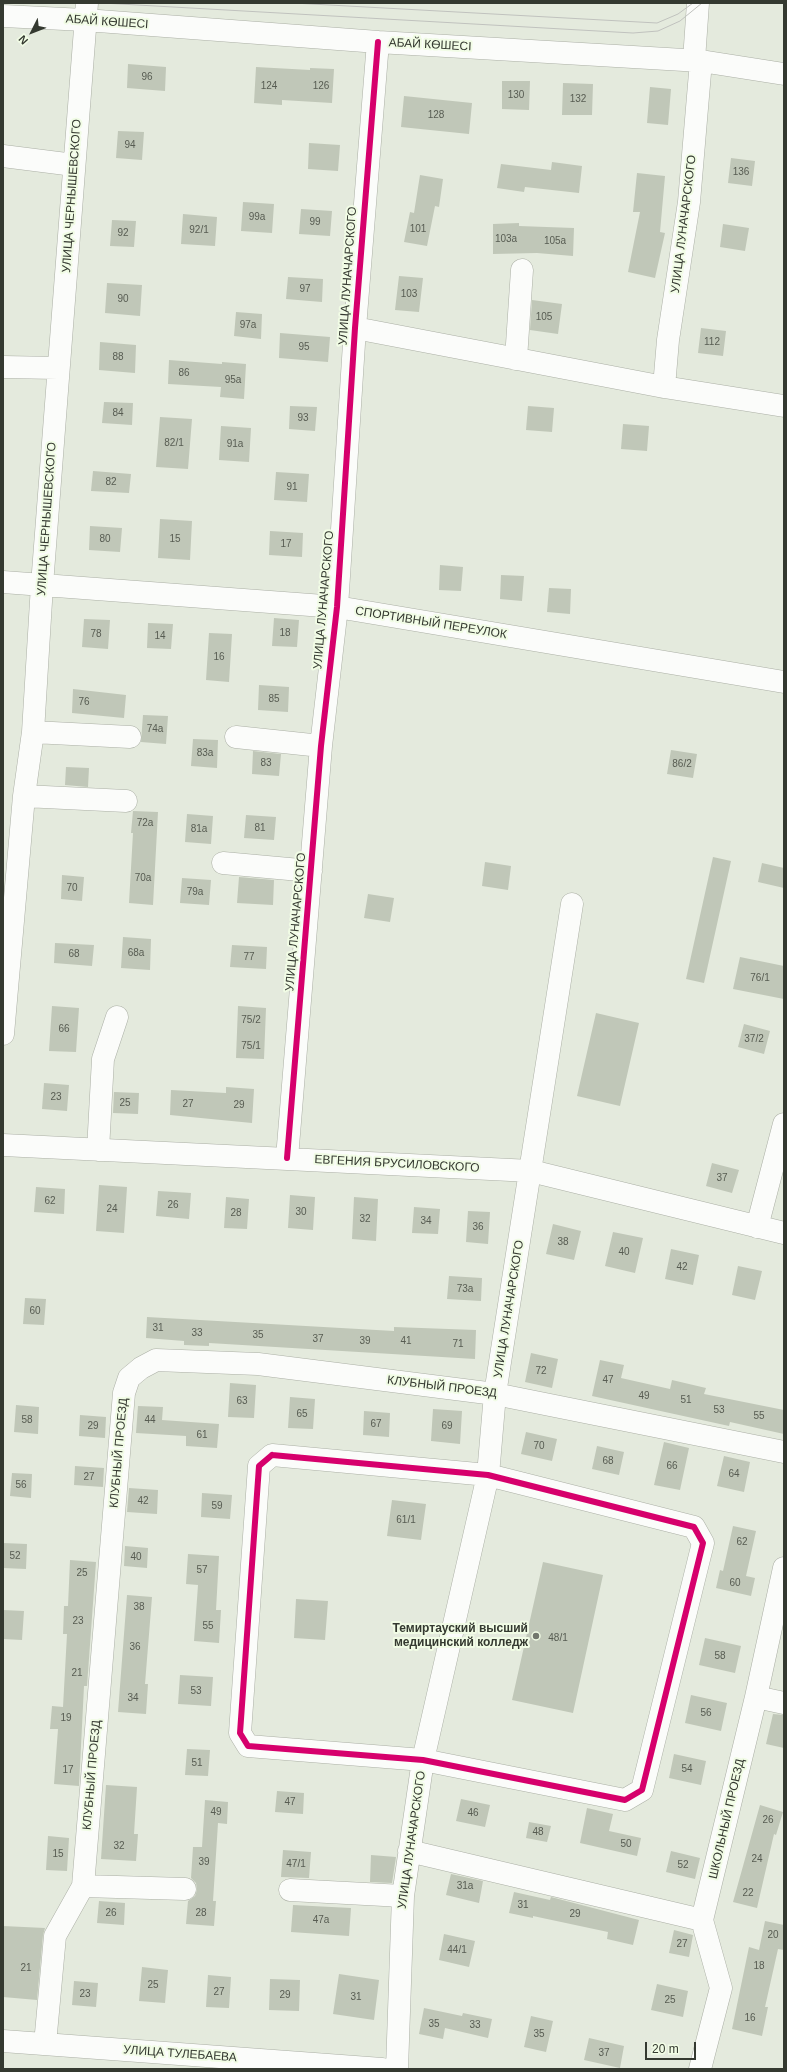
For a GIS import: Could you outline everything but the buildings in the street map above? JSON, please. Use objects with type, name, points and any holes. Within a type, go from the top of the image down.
[{"type":"street","name":"УЛИЦА ЛУНАЧАРСКОГО","points":[[664,387],[668,340],[689,202],[697,61],[698,3]]},
{"type":"street","name":"АБАЙ КӨШЕСІ","points":[[3,16],[86,12],[378,42],[697,61],[784,74]]},
{"type":"street","name":"УЛИЦА ЧЕРНЫШЕВСКОГО","points":[[3,1034],[7,940],[32,732],[58,368],[86,12]]},
{"type":"street","name":"УЛИЦА ЛУНАЧАРСКОГО","points":[[287,1158],[321,746],[337,607],[355,328],[378,42]]},
{"type":"street","points":[[3,156],[74,165]]},
{"type":"street","points":[[516,359],[522,270]]},
{"type":"street","points":[[355,328],[664,387],[784,406]]},
{"type":"street","points":[[3,367],[58,368]]},
{"type":"street","name":"СПОРТИВНЫЙ ПЕРЕУЛОК","points":[[3,582],[337,607],[784,682]]},
{"type":"street","points":[[32,732],[130,737]]},
{"type":"street","points":[[236,737],[321,746]]},
{"type":"street","points":[[24,796],[126,801]]},
{"type":"street","points":[[223,863],[311,871]]},
{"type":"street","name":"УЛИЦА ЛУНАЧАРСКОГО","points":[[397,2069],[403,1896],[409,1852],[423,1760],[488,1475],[495,1394],[572,904]]},
{"type":"street","points":[[98,1150],[103,1059],[117,1017]]},
{"type":"street","points":[[756,1227],[784,1124]]},
{"type":"street","name":"ЕВГЕНИЯ БРУСИЛОВСКОГО","points":[[3,1145],[531,1171],[784,1233]]},
{"type":"street","name":"КЛУБНЫЙ ПРОЕЗД","points":[[45,2044],[55,1936],[83,1886],[124,1393],[129,1378],[141,1368],[156,1360],[258,1364],[495,1394],[784,1452]]},
{"type":"street","points":[[272,1455],[488,1475],[694,1527],[703,1543],[642,1790],[625,1800],[423,1760],[248,1746],[240,1733],[259,1466],[272,1455]]},
{"type":"street","name":"ШКОЛЬНЫЙ ПРОЕЗД","points":[[700,2069],[720,1988],[702,1920],[756,1697],[784,1568]]},
{"type":"street","points":[[756,1697],[784,1703]]},
{"type":"street","points":[[409,1852],[702,1920]]},
{"type":"street","points":[[83,1886],[185,1889]]},
{"type":"street","points":[[290,1890],[403,1896]]},
{"type":"street","name":"УЛИЦА ТУЛЕБАЕВА","points":[[3,2041],[382,2069]]},
{"type":"tram line","points":[[102,3],[633,33],[658,31],[680,21],[702,3]]},
{"type":"tram line","points":[[293,3],[657,23],[678,14],[693,3]]},
{"type":"cycle path","points":[[287,1158],[321,746],[337,607],[355,328],[378,42]]},
{"type":"cycle path","points":[[272,1455],[488,1475],[694,1527],[703,1543],[642,1790],[625,1800],[423,1760],[248,1746],[240,1733],[259,1466],[272,1455]]},
{"type":"place","name":"Темиртауский высший медицинский колледж","points":[[536,1636]]}]
